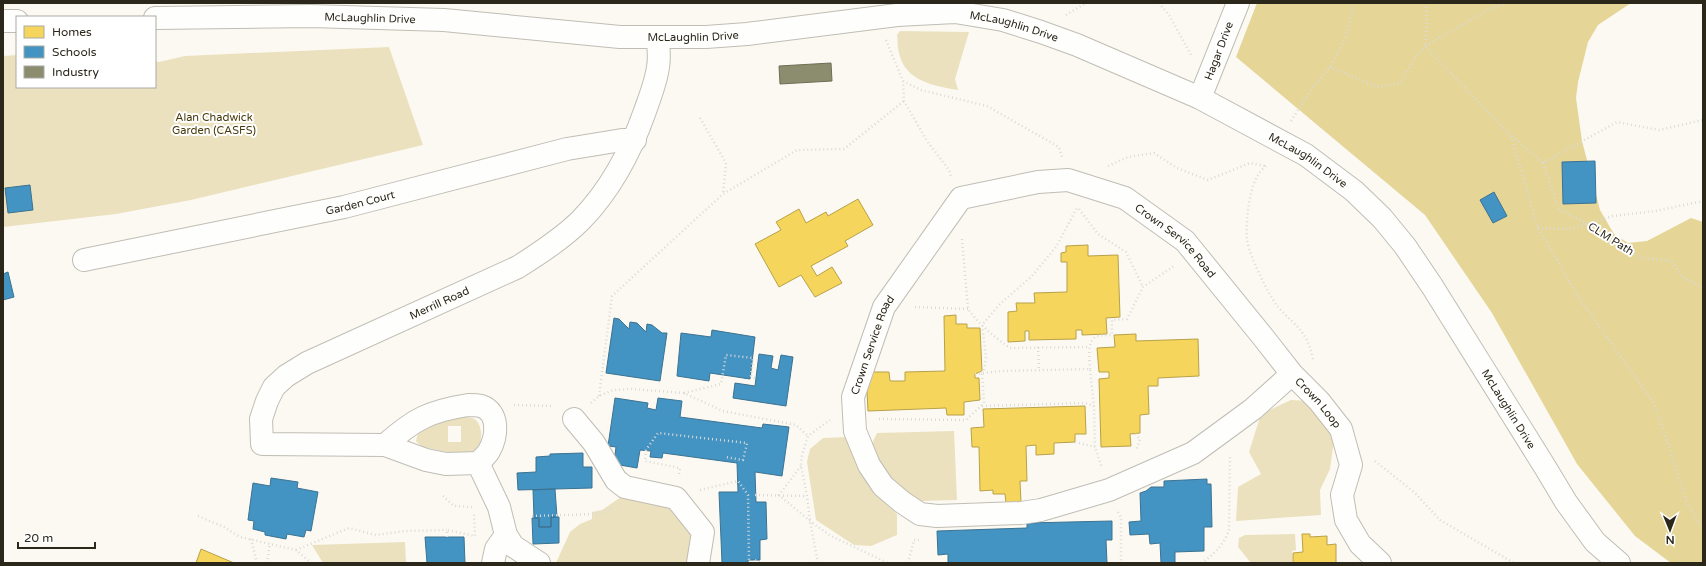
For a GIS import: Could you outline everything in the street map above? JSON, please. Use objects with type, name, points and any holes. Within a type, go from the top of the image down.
[{"type":"street","name":"Hagar Drive","points":[[1200,98],[1238,3]]},
{"type":"street","name":"McLaughlin Drive","points":[[157,13],[436,20],[620,37],[706,37],[747,34],[954,7],[1004,20],[1077,45],[1200,98],[1306,155],[1354,191],[1382,218],[1405,246],[1432,286],[1566,502],[1595,542],[1620,563]]},
{"type":"street","points":[[3,21],[16,21]]},
{"type":"street","name":"Merrill Road","points":[[385,445],[262,444],[261,419],[267,401],[274,388],[286,376],[307,363],[518,267],[548,247],[581,220],[602,196],[620,169],[635,140],[650,99],[659,67],[658,37]]},
{"type":"street","name":"Garden Court","points":[[84,260],[344,207],[567,150],[622,140],[635,140]]},
{"type":"street","name":"Crown Service Road","points":[[1068,180],[1126,198],[1185,241],[1292,374],[1253,409],[1230,424],[1193,453],[1109,490],[1041,510],[1021,513],[937,516],[920,514],[902,502],[883,486],[869,465],[854,431],[853,397],[884,307],[961,198],[1038,182],[1068,180]]},
{"type":"street","name":"Crown Loop","points":[[1292,374],[1319,401],[1341,429],[1351,465],[1342,495],[1346,520],[1360,544],[1380,563]]},
{"type":"street","points":[[468,405],[480,406],[490,411],[494,419],[495,436],[489,452],[478,463],[446,464],[426,460],[385,445],[405,427],[426,415],[449,408],[468,405]]},
{"type":"street","points":[[574,419],[594,443],[616,480],[625,487],[676,498],[703,532],[698,563]]},
{"type":"street","points":[[478,463],[499,507],[506,535],[513,546],[539,563]]},
{"type":"street","points":[[493,563],[496,549],[506,535]]},
{"type":"path","points":[[1062,17],[1086,3]]},
{"type":"path","points":[[1159,3],[1169,15],[1193,57]]},
{"type":"path","points":[[1291,122],[1313,87],[1330,67],[1345,39],[1352,14],[1352,3]]},
{"type":"path","points":[[1426,3],[1427,22],[1425,46],[1511,136],[1542,162],[1617,122],[1659,130],[1703,120]]},
{"type":"path","points":[[1330,67],[1377,87],[1401,83],[1414,60],[1425,46],[1490,9],[1509,3]]},
{"type":"path","points":[[885,38],[903,81],[904,101],[927,141],[949,170]]},
{"type":"path","points":[[903,81],[921,90],[987,106],[1060,147],[1077,208],[1098,234],[1126,252],[1142,287]]},
{"type":"path","points":[[599,396],[612,296],[723,194],[797,150],[844,149],[904,101]]},
{"type":"path","points":[[700,118],[726,163],[723,194]]},
{"type":"path","points":[[1511,136],[1538,228],[1578,296],[1655,406],[1687,503],[1703,528]]},
{"type":"path","points":[[1102,168],[1128,157],[1154,153],[1177,168],[1208,180],[1250,163],[1266,166],[1258,173],[1250,197],[1246,219],[1248,242],[1269,294],[1279,308],[1302,330],[1308,341],[1316,372],[1319,401]]},
{"type":"path","name":"CLM Path","points":[[1542,162],[1558,209],[1587,224],[1594,230],[1642,258],[1672,261],[1682,277],[1703,287]]},
{"type":"path","points":[[1538,228],[1570,229],[1613,216],[1656,211],[1703,201]]},
{"type":"path","points":[[1077,208],[1056,248],[1032,276],[1000,304],[982,325],[986,357],[984,371],[974,374],[1002,371],[1090,369]]},
{"type":"path","points":[[962,240],[968,309],[982,325],[1010,348],[1089,348]]},
{"type":"path","points":[[1109,490],[1095,447],[1094,407],[1089,348],[1094,339],[1098,336],[1112,335],[1112,320],[1127,319],[1142,287],[1194,253]]},
{"type":"path","points":[[884,307],[938,307],[968,309]]},
{"type":"path","points":[[1038,347],[1039,370]]},
{"type":"path","points":[[490,411],[516,404],[554,406],[564,409],[574,419],[599,396],[613,390],[632,388],[684,393],[721,384],[726,355],[753,358],[750,376],[756,379]]},
{"type":"path","points":[[854,419],[966,420],[984,403],[982,373]]},
{"type":"path","points":[[684,393],[723,411],[796,425],[808,436]]},
{"type":"path","points":[[814,563],[818,563],[801,465],[802,455],[808,436],[835,416],[853,397]]},
{"type":"path","points":[[981,406],[1085,402],[1094,407]]},
{"type":"path","points":[[1201,563],[1224,543],[1229,532],[1230,424]]},
{"type":"path","points":[[646,450],[658,433],[747,443],[743,460],[725,456]]},
{"type":"path","points":[[1075,442],[1095,447]]},
{"type":"path","points":[[1373,458],[1381,467],[1415,493],[1440,520],[1514,563]]},
{"type":"path","points":[[779,495],[801,465]]},
{"type":"path","points":[[678,501],[691,492],[738,481],[748,495],[749,562]]},
{"type":"path","points":[[532,516],[596,514],[610,510],[625,487]]},
{"type":"path","points":[[755,495],[807,496]]},
{"type":"path","points":[[779,495],[810,521],[831,536],[888,563]]},
{"type":"path","points":[[296,550],[349,528],[376,535],[404,531],[446,530],[474,536],[474,507]]},
{"type":"path","points":[[198,516],[224,527],[240,537],[296,550],[311,563]]},
{"type":"path","points":[[1121,518],[1121,563]]},
{"type":"path","points":[[446,530],[447,536]]},
{"type":"path","points":[[251,539],[257,563]]},
{"type":"path","points":[[908,563],[914,540],[924,539]]},
{"type":"path","points":[[266,563],[270,544]]},
{"type":"path","points":[[756,563],[755,560],[760,563]]},
{"type":"green space","points":[[900,31],[969,32],[955,79],[958,90],[930,84],[914,76],[907,70],[898,51],[897,35]]},
{"type":"green space","name":"Alan Chadwick Garden (CASFS)","points":[[389,47],[423,145],[191,200],[116,214],[3,227],[3,56],[16,55],[16,88],[156,88],[156,61],[159,62],[185,56]]},
{"type":"green space","points":[[1291,400],[1308,401],[1335,433],[1330,469],[1320,490],[1321,515],[1236,521],[1238,487],[1261,474],[1249,452],[1261,414]]},
{"type":"green space","points":[[461,417],[476,420],[479,424],[481,433],[478,446],[471,452],[459,454],[428,448],[416,441],[418,433],[438,421]],"holes":[[[448,426],[461,426],[461,442],[448,442]]]},
{"type":"green space","points":[[954,431],[957,500],[922,501],[899,491],[870,448],[877,433]]},
{"type":"green space","points":[[848,437],[876,495],[897,514],[897,535],[871,546],[854,545],[816,520],[807,462],[810,449],[823,438]]},
{"type":"green space","points":[[624,495],[674,506],[689,524],[693,540],[687,563],[556,563],[570,532],[580,524],[592,519],[592,512],[602,510]]},
{"type":"green space","points":[[1295,534],[1296,550],[1292,551],[1292,563],[1251,563],[1238,547],[1239,538],[1245,535]]},
{"type":"green space","points":[[405,542],[406,563],[323,563],[312,545]]},
{"type":"shaded area","points":[[1257,3],[1631,3],[1598,25],[1588,42],[1578,82],[1576,98],[1582,141],[1600,210],[1614,234],[1628,243],[1647,241],[1691,218],[1703,222],[1703,563],[1671,563],[1635,536],[1577,464],[1492,313],[1425,215],[1236,57]]},
{"type":"building: Homes","points":[[858,199],[873,225],[845,241],[848,246],[811,266],[817,276],[832,267],[842,283],[815,297],[801,275],[779,287],[755,244],[781,230],[776,222],[799,209],[806,223],[826,212],[828,216]]},
{"type":"building: Homes","points":[[1088,245],[1088,256],[1118,255],[1120,317],[1106,318],[1107,334],[1082,335],[1082,330],[1076,330],[1076,339],[1029,340],[1029,331],[1025,331],[1025,341],[1008,342],[1008,312],[1017,311],[1016,303],[1035,303],[1034,293],[1067,292],[1067,262],[1061,262],[1061,253],[1066,252],[1066,246]]},
{"type":"building: Homes","points":[[956,315],[956,324],[967,324],[967,328],[980,328],[982,371],[975,374],[975,378],[979,378],[980,400],[964,402],[964,415],[947,415],[946,408],[868,411],[866,372],[889,372],[890,381],[905,381],[905,372],[945,371],[944,316]]},
{"type":"building: Homes","points":[[1136,334],[1136,341],[1198,339],[1199,376],[1158,378],[1158,386],[1148,386],[1149,414],[1140,415],[1140,433],[1130,434],[1131,446],[1101,447],[1099,379],[1109,378],[1109,372],[1099,372],[1097,348],[1115,347],[1114,335]]},
{"type":"building: Homes","points":[[1085,406],[1086,434],[1075,434],[1075,442],[1054,443],[1054,454],[1036,455],[1036,445],[1026,446],[1027,481],[1020,481],[1021,503],[1006,503],[1005,494],[993,494],[993,490],[980,491],[979,447],[972,447],[971,428],[984,427],[983,409]]},
{"type":"building: Homes","points":[[1302,534],[1310,534],[1310,537],[1327,536],[1327,545],[1336,544],[1336,563],[1293,563],[1293,553],[1303,552]]},
{"type":"building: Homes","points":[[201,549],[234,563],[196,563]]},
{"type":"building: Schools","points":[[1595,161],[1596,203],[1563,204],[1562,162]]},
{"type":"building: Schools","points":[[30,185],[33,210],[8,213],[5,188]]},
{"type":"building: Schools","points":[[1494,192],[1507,216],[1493,223],[1480,200]]},
{"type":"building: Schools","points":[[8,272],[14,297],[3,300],[3,274]]},
{"type":"building: Schools","points":[[614,318],[619,319],[629,329],[630,322],[637,323],[646,332],[647,324],[652,325],[662,333],[667,333],[660,381],[606,373]]},
{"type":"building: Schools","points":[[712,330],[755,337],[750,379],[710,373],[709,381],[677,376],[681,333],[711,337]]},
{"type":"building: Schools","points":[[759,354],[773,356],[771,368],[778,370],[781,355],[793,357],[786,406],[733,398],[735,383],[755,386]]},
{"type":"building: Schools","points":[[615,398],[648,403],[647,408],[656,410],[658,398],[682,401],[680,417],[762,428],[763,424],[789,427],[782,476],[755,472],[756,502],[766,502],[767,539],[760,540],[760,560],[748,560],[748,563],[722,563],[719,492],[738,492],[737,463],[663,453],[662,458],[650,457],[651,451],[640,450],[637,468],[614,464],[616,447],[608,446]]},
{"type":"building: Schools","points":[[583,453],[583,467],[592,467],[592,488],[518,490],[517,473],[536,472],[536,457],[550,456],[550,454]]},
{"type":"building: Schools","points":[[271,478],[298,482],[297,488],[318,492],[311,531],[306,530],[304,537],[287,534],[286,539],[265,535],[265,532],[253,529],[254,521],[248,520],[253,483],[270,486]]},
{"type":"building: Schools","points":[[1207,479],[1207,484],[1211,484],[1212,527],[1204,527],[1204,551],[1175,552],[1175,563],[1161,563],[1160,543],[1150,544],[1149,534],[1130,535],[1129,522],[1141,521],[1140,493],[1151,487],[1164,487],[1164,481]]},
{"type":"building: Schools","points":[[555,489],[557,517],[551,517],[551,527],[539,527],[539,518],[534,518],[533,490]]},
{"type":"building: Schools","points":[[551,517],[559,517],[559,543],[533,544],[532,518],[539,518],[539,527],[551,527]]},
{"type":"building: Schools","points":[[1112,521],[1112,540],[1106,540],[1107,563],[948,563],[948,554],[938,555],[937,531],[1027,528],[1027,523]]},
{"type":"building: Schools","points":[[425,537],[464,537],[465,563],[427,563]]},
{"type":"building: Industry","points":[[831,63],[832,81],[780,84],[779,66]]}]
